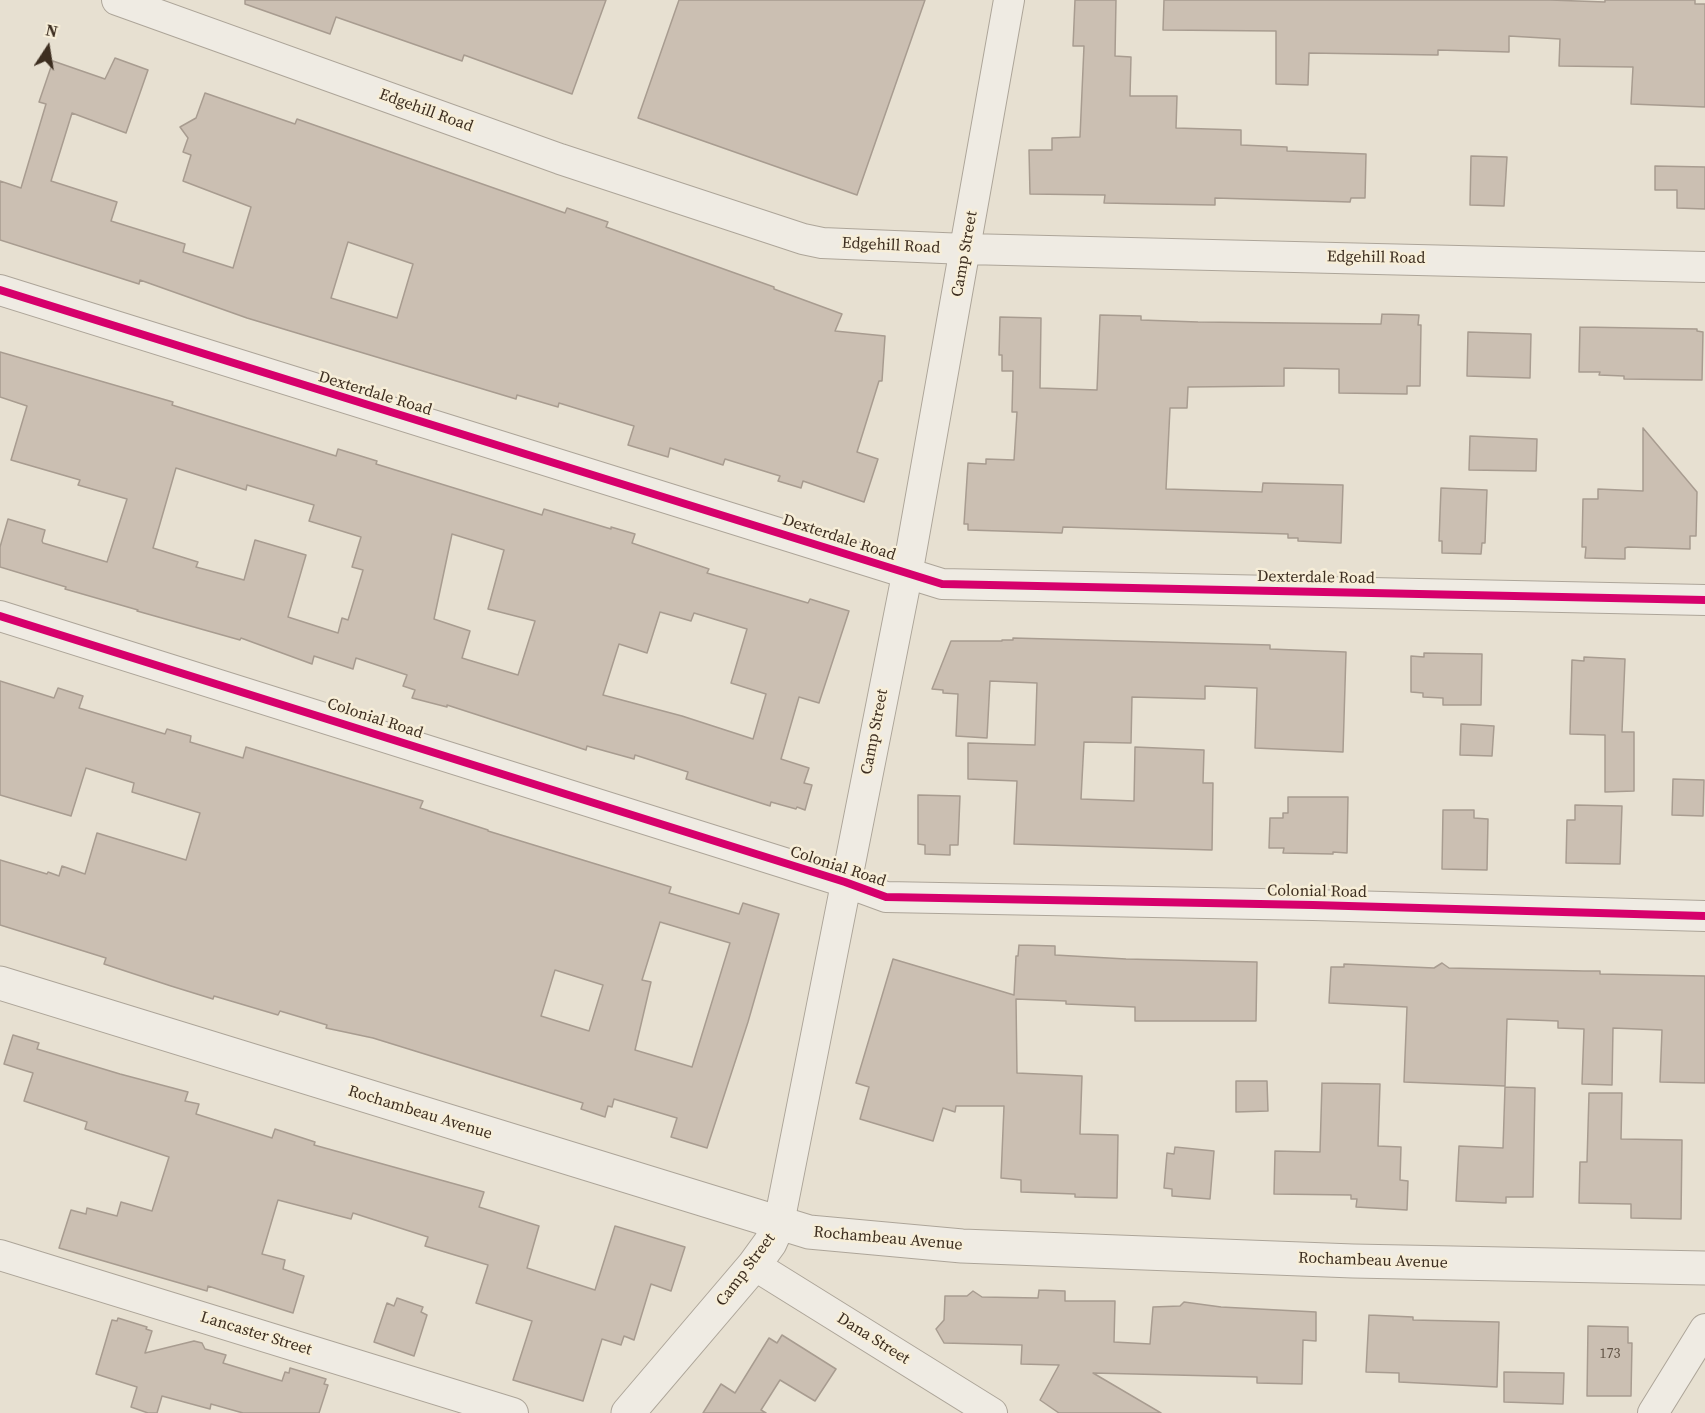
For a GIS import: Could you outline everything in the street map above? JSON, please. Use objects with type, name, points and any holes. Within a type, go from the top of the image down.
[{"type":"street","name":"Edgehill Road","points":[[117,0],[560,159],[803,240],[822,243],[966,249],[1705,267]]},
{"type":"street","name":"Camp Street","points":[[628,1413],[754,1265],[770,1243],[779,1223],[907,574],[1009,0]]},
{"type":"street","name":"Dexterdale Road","points":[[0,290],[942,584],[1705,600]]},
{"type":"street","name":"Colonial Road","points":[[0,616],[845,882],[886,897],[1313,905],[1705,916]]},
{"type":"street","name":"Rochambeau Avenue","points":[[0,983],[809,1232],[963,1246],[1341,1260],[1705,1268]]},
{"type":"street","name":"Lancaster Street","points":[[0,1255],[513,1413]]},
{"type":"street","name":"Dana Street","points":[[754,1265],[992,1413]]},
{"type":"street","points":[[1660,1411],[1705,1329]]},
{"type":"building","points":[[245,0],[606,0],[572,94],[464,55],[462,61],[336,17],[330,34],[245,4]]},
{"type":"building","points":[[679,0],[925,0],[857,195],[638,118]]},
{"type":"building","points":[[1075,0],[1116,0],[1115,56],[1131,57],[1130,96],[1177,96],[1176,128],[1241,130],[1241,145],[1287,147],[1287,151],[1366,154],[1365,198],[1351,198],[1350,202],[1215,198],[1215,205],[1104,203],[1105,195],[1030,194],[1029,150],[1052,150],[1052,138],[1080,137],[1084,46],[1073,46]]},
{"type":"building","points":[[1164,0],[1605,2],[1605,0],[1695,0],[1695,4],[1705,4],[1705,107],[1631,104],[1633,67],[1559,66],[1560,39],[1509,36],[1509,52],[1438,50],[1438,55],[1309,53],[1308,85],[1276,84],[1276,31],[1163,30]]},
{"type":"building","points":[[115,58],[148,70],[126,133],[72,113],[51,181],[117,202],[111,221],[185,244],[183,252],[233,268],[251,207],[183,181],[191,155],[183,152],[188,138],[180,127],[196,118],[205,93],[295,124],[297,119],[565,213],[567,208],[608,222],[606,227],[774,287],[774,289],[842,314],[835,331],[885,336],[882,381],[879,381],[857,452],[878,459],[864,502],[803,481],[801,488],[778,481],[780,476],[725,459],[723,465],[670,448],[668,457],[628,445],[634,426],[559,403],[558,407],[517,395],[516,399],[247,318],[140,280],[139,284],[0,240],[0,181],[21,188],[46,104],[39,102],[53,61],[105,79]],"holes":[[[348,242],[413,264],[397,318],[331,298]]]},
{"type":"building","points":[[1471,156],[1507,157],[1504,206],[1470,205]]},
{"type":"building","points":[[1655,166],[1705,167],[1705,209],[1677,208],[1677,190],[1655,190]]},
{"type":"building","points":[[1382,314],[1419,315],[1418,325],[1421,325],[1420,386],[1407,386],[1407,394],[1339,393],[1339,369],[1284,368],[1284,386],[1188,387],[1187,408],[1170,408],[1166,489],[1262,492],[1263,483],[1343,485],[1341,543],[1298,541],[1298,538],[1288,538],[1288,534],[1063,527],[1062,533],[968,530],[968,524],[964,524],[968,463],[986,464],[986,459],[1014,460],[1017,412],[1012,412],[1013,371],[1002,371],[1002,355],[999,355],[1000,317],[1041,318],[1040,388],[1097,390],[1100,315],[1141,316],[1141,320],[1198,322],[1381,324]]},
{"type":"building","points":[[1580,327],[1697,329],[1703,332],[1702,380],[1624,379],[1624,376],[1599,375],[1600,372],[1579,372]]},
{"type":"building","points":[[1468,332],[1531,334],[1530,378],[1467,376]]},
{"type":"building","points":[[0,352],[173,402],[172,405],[336,456],[338,449],[377,461],[376,464],[542,515],[544,509],[635,534],[632,543],[709,569],[707,573],[808,603],[810,599],[849,611],[819,703],[799,697],[781,759],[809,768],[804,783],[812,785],[805,810],[771,802],[770,806],[686,779],[688,772],[635,755],[634,759],[587,746],[586,750],[447,705],[447,707],[412,698],[415,690],[403,686],[407,675],[356,658],[353,669],[314,656],[312,664],[241,638],[240,640],[137,611],[0,567],[0,547],[8,519],[45,530],[43,543],[107,562],[127,499],[78,485],[80,480],[11,460],[27,406],[0,397]],"holes":[[[176,468],[246,490],[247,485],[314,505],[309,521],[361,537],[352,567],[363,570],[348,620],[342,618],[338,633],[288,617],[306,555],[255,540],[244,580],[196,567],[198,562],[153,548]],[[452,534],[504,550],[488,609],[535,621],[518,675],[462,658],[470,631],[434,619]],[[660,612],[691,621],[694,613],[747,629],[731,683],[766,694],[753,739],[682,716],[603,695],[619,644],[647,653]]]},
{"type":"building","points":[[1643,428],[1697,492],[1696,536],[1690,536],[1690,549],[1628,547],[1625,548],[1625,559],[1585,558],[1586,547],[1582,547],[1583,499],[1598,499],[1598,489],[1643,491]]},
{"type":"building","points":[[1470,436],[1537,439],[1536,471],[1469,470]]},
{"type":"building","points":[[1441,488],[1487,490],[1485,543],[1482,543],[1481,554],[1442,553],[1442,541],[1439,541]]},
{"type":"building","points":[[1013,638],[1270,645],[1270,649],[1346,652],[1343,752],[1255,748],[1257,688],[1205,686],[1205,699],[1132,697],[1131,743],[1084,742],[1081,799],[1134,801],[1135,747],[1204,750],[1203,783],[1213,783],[1212,850],[1014,844],[1017,781],[968,779],[968,743],[1035,745],[1037,683],[990,681],[987,738],[956,736],[958,694],[943,693],[943,690],[932,689],[951,641],[1002,641],[1013,640]]},
{"type":"building","points":[[1424,653],[1482,654],[1481,705],[1443,705],[1443,698],[1423,697],[1423,693],[1411,692],[1411,656],[1424,657]]},
{"type":"building","points":[[1584,657],[1625,659],[1622,732],[1634,732],[1634,791],[1605,792],[1605,735],[1570,734],[1572,660],[1584,661]]},
{"type":"building","points":[[0,681],[54,698],[58,688],[83,696],[79,708],[165,734],[167,729],[191,736],[190,742],[243,758],[246,747],[423,801],[420,808],[671,887],[669,893],[739,914],[743,903],[779,914],[748,1022],[707,1148],[671,1137],[677,1118],[614,1099],[612,1107],[608,1106],[605,1117],[581,1109],[583,1103],[373,1038],[326,1028],[327,1025],[280,1011],[278,1015],[214,996],[213,999],[104,964],[106,958],[0,925],[0,860],[59,876],[62,866],[85,874],[97,833],[186,860],[200,813],[132,792],[134,783],[86,768],[71,816],[0,795]],"holes":[[[660,922],[730,943],[692,1067],[635,1050],[651,982],[642,980]],[[555,970],[603,985],[589,1031],[541,1016]]]},
{"type":"building","points":[[1461,724],[1494,726],[1492,756],[1460,755]]},
{"type":"building","points":[[1673,779],[1704,780],[1703,816],[1672,815]]},
{"type":"building","points":[[918,795],[960,796],[958,845],[950,845],[950,855],[925,854],[925,845],[918,844]]},
{"type":"building","points":[[1288,797],[1348,797],[1347,853],[1283,853],[1284,848],[1269,848],[1270,818],[1283,818],[1283,813],[1288,813]]},
{"type":"building","points":[[1575,805],[1622,806],[1620,864],[1566,863],[1567,820],[1575,820]]},
{"type":"building","points":[[1443,810],[1474,810],[1474,818],[1488,819],[1487,870],[1442,869]]},
{"type":"building","points":[[1019,945],[1055,946],[1055,955],[1257,962],[1256,1021],[1135,1021],[1135,1007],[1016,999],[1017,1073],[1082,1076],[1080,1134],[1118,1135],[1117,1198],[1021,1192],[1021,1180],[1001,1178],[1004,1106],[956,1106],[955,1112],[943,1108],[933,1141],[860,1119],[869,1087],[856,1083],[893,959],[1014,995],[1016,956],[1018,956]]},
{"type":"building","points":[[1442,963],[1449,968],[1705,976],[1705,1083],[1660,1082],[1662,1030],[1613,1028],[1612,1085],[1582,1084],[1584,1029],[1558,1028],[1558,1021],[1507,1019],[1505,1086],[1404,1082],[1407,1007],[1329,1003],[1331,967],[1344,967],[1344,964],[1434,968]]},
{"type":"building","points":[[13,1035],[39,1043],[37,1049],[188,1092],[185,1101],[199,1104],[196,1114],[272,1138],[275,1129],[315,1142],[314,1145],[484,1192],[479,1207],[539,1226],[527,1268],[595,1290],[615,1226],[685,1247],[671,1291],[651,1284],[634,1340],[624,1336],[621,1345],[602,1339],[583,1401],[513,1380],[532,1321],[476,1303],[488,1265],[425,1246],[428,1237],[353,1213],[351,1219],[278,1200],[262,1254],[285,1260],[283,1269],[304,1276],[293,1313],[208,1286],[207,1291],[59,1248],[71,1210],[86,1214],[87,1208],[117,1216],[121,1202],[152,1211],[169,1157],[85,1129],[87,1122],[24,1101],[33,1073],[4,1064]]},
{"type":"building","points":[[1236,1081],[1267,1081],[1268,1111],[1236,1112]]},
{"type":"building","points":[[1322,1083],[1380,1084],[1378,1146],[1401,1147],[1400,1180],[1408,1181],[1407,1210],[1356,1207],[1357,1199],[1351,1199],[1351,1195],[1274,1194],[1275,1151],[1320,1152]]},
{"type":"building","points":[[1505,1087],[1535,1088],[1533,1197],[1506,1197],[1506,1203],[1456,1201],[1459,1146],[1503,1148]]},
{"type":"building","points":[[1589,1093],[1622,1093],[1621,1139],[1682,1140],[1681,1219],[1631,1218],[1631,1204],[1579,1203],[1580,1162],[1587,1162]]},
{"type":"building","points":[[1175,1147],[1214,1151],[1210,1199],[1172,1196],[1172,1189],[1164,1188],[1167,1153],[1174,1154]]},
{"type":"building","points":[[1039,1290],[1065,1291],[1065,1301],[1115,1301],[1114,1342],[1150,1344],[1153,1307],[1180,1306],[1184,1302],[1221,1307],[1316,1312],[1316,1341],[1303,1340],[1302,1384],[1257,1383],[1257,1377],[1093,1373],[1161,1413],[1059,1413],[1040,1400],[1059,1365],[1021,1364],[1022,1345],[944,1343],[936,1329],[944,1320],[945,1296],[967,1296],[973,1291],[982,1297],[1038,1298]]},
{"type":"building","points":[[397,1298],[423,1307],[421,1312],[427,1315],[414,1356],[374,1342],[387,1303],[394,1306]]},
{"type":"building","points":[[1369,1315],[1413,1317],[1413,1320],[1499,1322],[1497,1387],[1399,1382],[1399,1373],[1366,1372]]},
{"type":"building","points":[[118,1318],[147,1327],[146,1329],[152,1331],[145,1353],[194,1341],[202,1343],[205,1349],[226,1355],[223,1363],[282,1381],[285,1372],[289,1373],[290,1368],[326,1379],[324,1384],[328,1385],[319,1413],[243,1413],[211,1404],[210,1409],[162,1396],[157,1413],[148,1413],[131,1407],[137,1387],[96,1374],[112,1320],[117,1321]]},
{"type":"building","points":[[1588,1326],[1628,1327],[1628,1343],[1632,1343],[1631,1396],[1587,1396]]},
{"type":"building","points":[[782,1335],[836,1369],[815,1401],[780,1380],[761,1410],[766,1413],[703,1413],[721,1384],[735,1393],[769,1338],[777,1343]]},
{"type":"building","points":[[1504,1372],[1564,1373],[1563,1404],[1504,1402]]},
{"type":"cycle path","points":[[0,290],[942,584],[1705,600]]},
{"type":"cycle path","points":[[0,616],[845,882],[886,897],[1313,905],[1705,916]]}]
